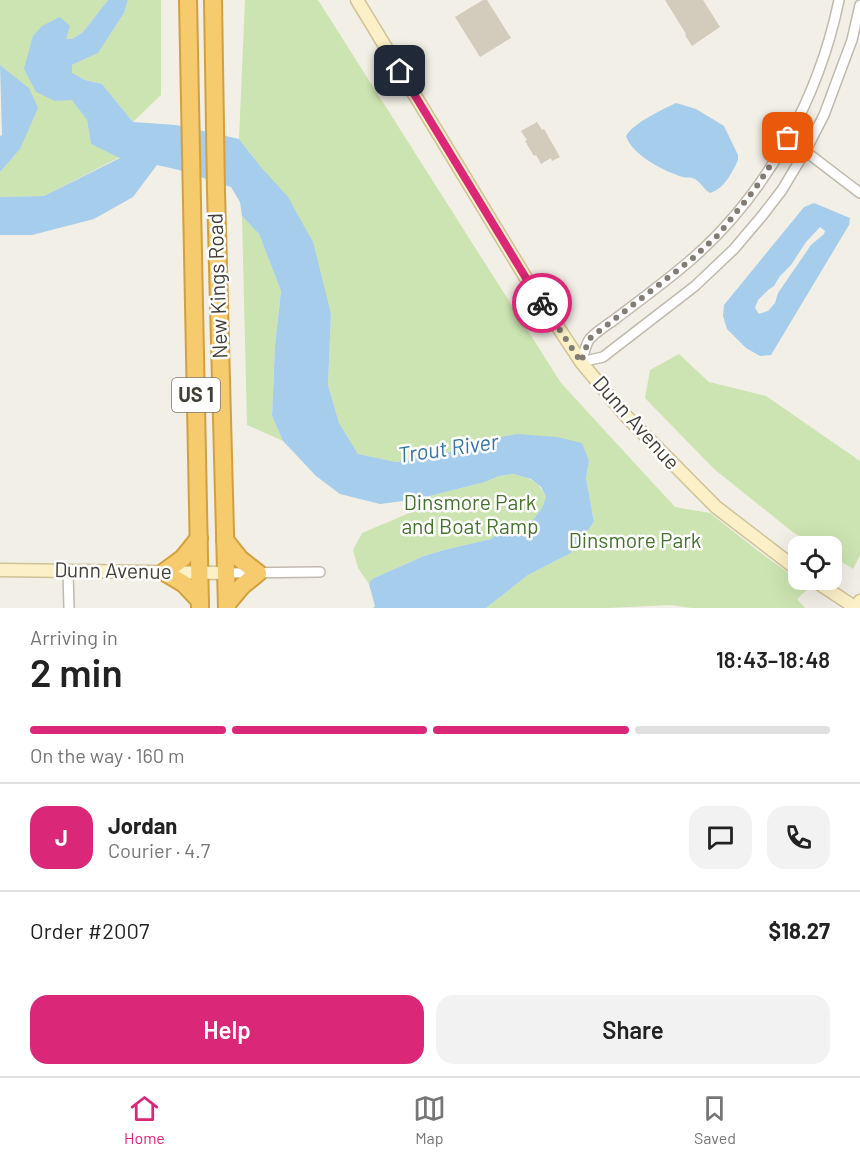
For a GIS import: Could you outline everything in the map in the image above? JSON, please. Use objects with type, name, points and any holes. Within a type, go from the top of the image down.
[{"type":"highway","name":"New Kings Road","points":[[188,0],[200,604]]},
{"type":"highway","name":"New Kings Road","points":[[213,0],[214,123],[227,606]]},
{"type":"highway","points":[[199,538],[183,558],[164,572],[184,584],[200,604]]},
{"type":"highway","points":[[225,540],[240,559],[258,573],[242,586],[227,606]]},
{"type":"main road","name":"Dunn Avenue","points":[[357,0],[529,283],[581,362],[625,415],[716,507],[788,562]]},
{"type":"main road","name":"Dunn Avenue","points":[[0,570],[226,573]]},
{"type":"main road","points":[[829,590],[856,608],[860,601]]},
{"type":"street","points":[[581,362],[589,339],[692,259],[718,235],[755,189],[798,120],[824,54],[837,14],[839,0]]},
{"type":"street","points":[[581,362],[603,357],[695,286],[734,249],[762,216],[782,190],[824,115],[840,77],[860,5]]},
{"type":"street","points":[[788,138],[860,193]]},
{"type":"street","points":[[68,571],[69,608]]},
{"type":"street","points":[[226,573],[320,572]]},
{"type":"green space","points":[[0,0],[108,0],[83,32],[72,39],[65,39],[60,17],[55,101],[72,99],[87,120],[91,144],[120,157],[44,196],[0,197],[0,172],[20,149],[29,88],[0,65]]},
{"type":"green space","points":[[128,0],[161,0],[161,95],[133,122],[102,84],[85,80],[71,73],[72,65],[98,53],[124,13]]},
{"type":"green space","name":"Dinsmore Park","points":[[245,0],[318,0],[561,383],[675,507],[710,513],[788,573],[788,590],[807,590],[797,599],[805,608],[692,608],[670,605],[608,608],[486,608],[528,575],[571,553],[594,522],[586,478],[589,461],[480,441],[447,453],[395,462],[358,454],[339,423],[328,385],[331,314],[260,166],[239,139]]},
{"type":"green space","points":[[242,216],[259,234],[281,291],[275,346],[272,416],[283,441],[247,425]]},
{"type":"green space","points":[[679,354],[709,382],[766,396],[860,461],[860,555],[853,569],[842,562],[842,536],[799,536],[714,469],[645,398],[650,370]]},
{"type":"green space","name":"Dinsmore Park and Boat Ramp","points":[[515,474],[534,481],[546,497],[542,508],[533,520],[504,529],[491,539],[424,556],[374,578],[369,584],[358,568],[353,550],[362,533],[412,512],[418,499],[485,482],[499,476]]},
{"type":"water","points":[[108,0],[128,0],[124,13],[98,53],[72,65],[72,73],[85,80],[102,84],[133,122],[176,125],[239,139],[288,197],[313,242],[331,314],[328,385],[339,423],[358,454],[396,462],[447,453],[480,441],[517,434],[557,437],[582,443],[589,461],[586,478],[594,522],[571,553],[528,575],[486,608],[373,608],[375,606],[369,584],[374,578],[424,556],[491,539],[504,529],[533,520],[542,508],[546,497],[541,487],[531,479],[514,474],[499,476],[485,482],[418,499],[380,504],[340,494],[316,476],[283,441],[272,416],[275,346],[281,291],[259,234],[242,216],[240,202],[231,187],[157,165],[133,197],[94,219],[32,235],[0,235],[0,197],[44,196],[120,158],[91,144],[87,120],[72,100],[55,101],[36,92],[24,69],[33,36],[42,26],[60,17],[70,26],[66,39],[72,39],[83,32]]},
{"type":"water","points":[[0,65],[29,88],[38,108],[20,149],[0,172],[0,136],[2,135]]},
{"type":"water","points":[[676,103],[696,109],[724,126],[738,155],[738,160],[730,175],[715,191],[710,193],[695,179],[676,175],[650,162],[629,143],[626,136],[629,131]]},
{"type":"water","points":[[814,203],[850,218],[849,225],[771,355],[760,356],[746,348],[727,329],[723,316],[724,305],[804,207]],"holes":[[[820,227],[825,231],[811,245],[778,293],[775,303],[768,311],[759,314],[755,308],[758,300],[774,286],[806,242]]]},
{"type":"building","points":[[483,0],[487,0],[511,38],[480,57],[455,17]]},
{"type":"building","points":[[665,0],[703,0],[720,27],[692,46]]},
{"type":"building","points":[[537,122],[542,130],[544,129],[560,157],[552,161],[551,158],[541,164],[536,155],[534,156],[521,131]]},
{"type":"way so far","points":[[542,303],[581,362],[589,339],[692,259],[718,235],[755,189],[788,138]]},
{"type":"route","points":[[400,71],[542,303]]},
{"type":"water label","name":"Trout River","points":[[448,448]]}]
